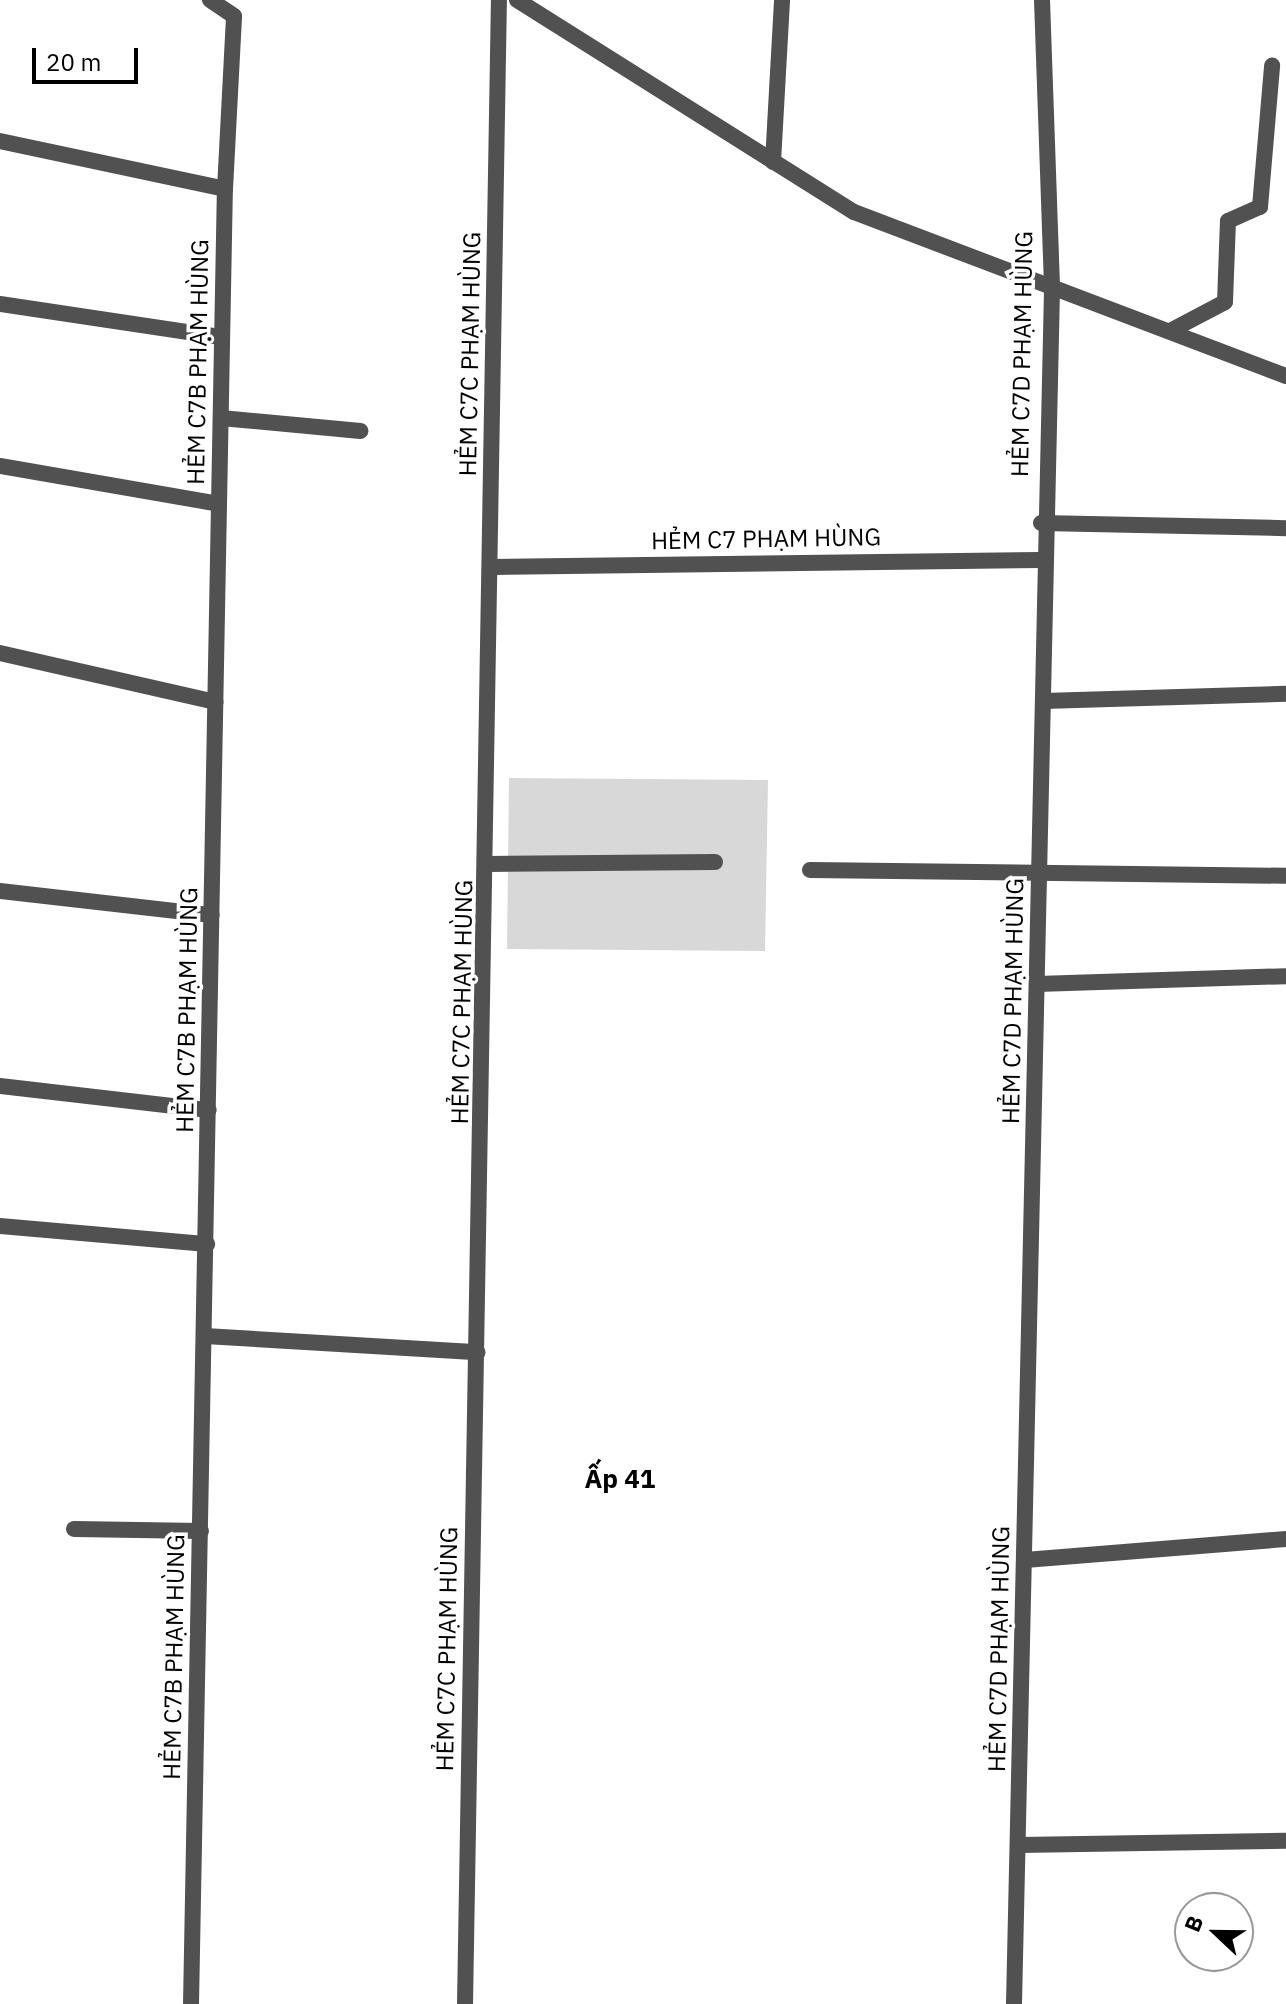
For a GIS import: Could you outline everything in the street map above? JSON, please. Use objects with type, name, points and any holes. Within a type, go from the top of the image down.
[{"type":"street","name":"HẺM C7B PHẠM HÙNG","points":[[191,2004],[225,189],[234,16],[210,0]]},
{"type":"street","name":"HẺM C7C PHẠM HÙNG","points":[[465,2004],[489,864],[499,0]]},
{"type":"street","points":[[517,0],[854,212],[1286,376]]},
{"type":"street","points":[[773,162],[782,0]]},
{"type":"street","name":"HẺM C7D PHẠM HÙNG","points":[[1014,2004],[1040,875],[1043,701],[1041,523],[1052,286],[1042,0]]},
{"type":"street","points":[[1170,331],[1225,302],[1228,221],[1260,207],[1272,66]]},
{"type":"street","points":[[0,141],[225,189]]},
{"type":"street","points":[[0,304],[222,337]]},
{"type":"street","points":[[221,418],[360,431]]},
{"type":"street","points":[[0,466],[219,504]]},
{"type":"street","points":[[1041,523],[1286,528]]},
{"type":"street","name":"HẺM C7 PHẠM HÙNG","points":[[492,567],[1041,560]]},
{"type":"street","points":[[0,653],[216,702]]},
{"type":"street","points":[[1043,701],[1286,694]]},
{"type":"street","points":[[489,864],[715,862]]},
{"type":"street","points":[[810,870],[1286,876]]},
{"type":"street","points":[[0,891],[212,915]]},
{"type":"street","points":[[1037,984],[1286,976]]},
{"type":"street","points":[[0,1086],[209,1110]]},
{"type":"street","points":[[0,1226],[207,1244]]},
{"type":"street","points":[[205,1336],[478,1352]]},
{"type":"street","points":[[74,1529],[201,1531]]},
{"type":"street","points":[[1025,1560],[1286,1539]]},
{"type":"street","points":[[1019,1845],[1286,1841]]},
{"type":"shaded area","points":[[509,778],[768,780],[765,951],[507,949]]},
{"type":"district","name":"Ấp 41","points":[[620,1479]]}]
